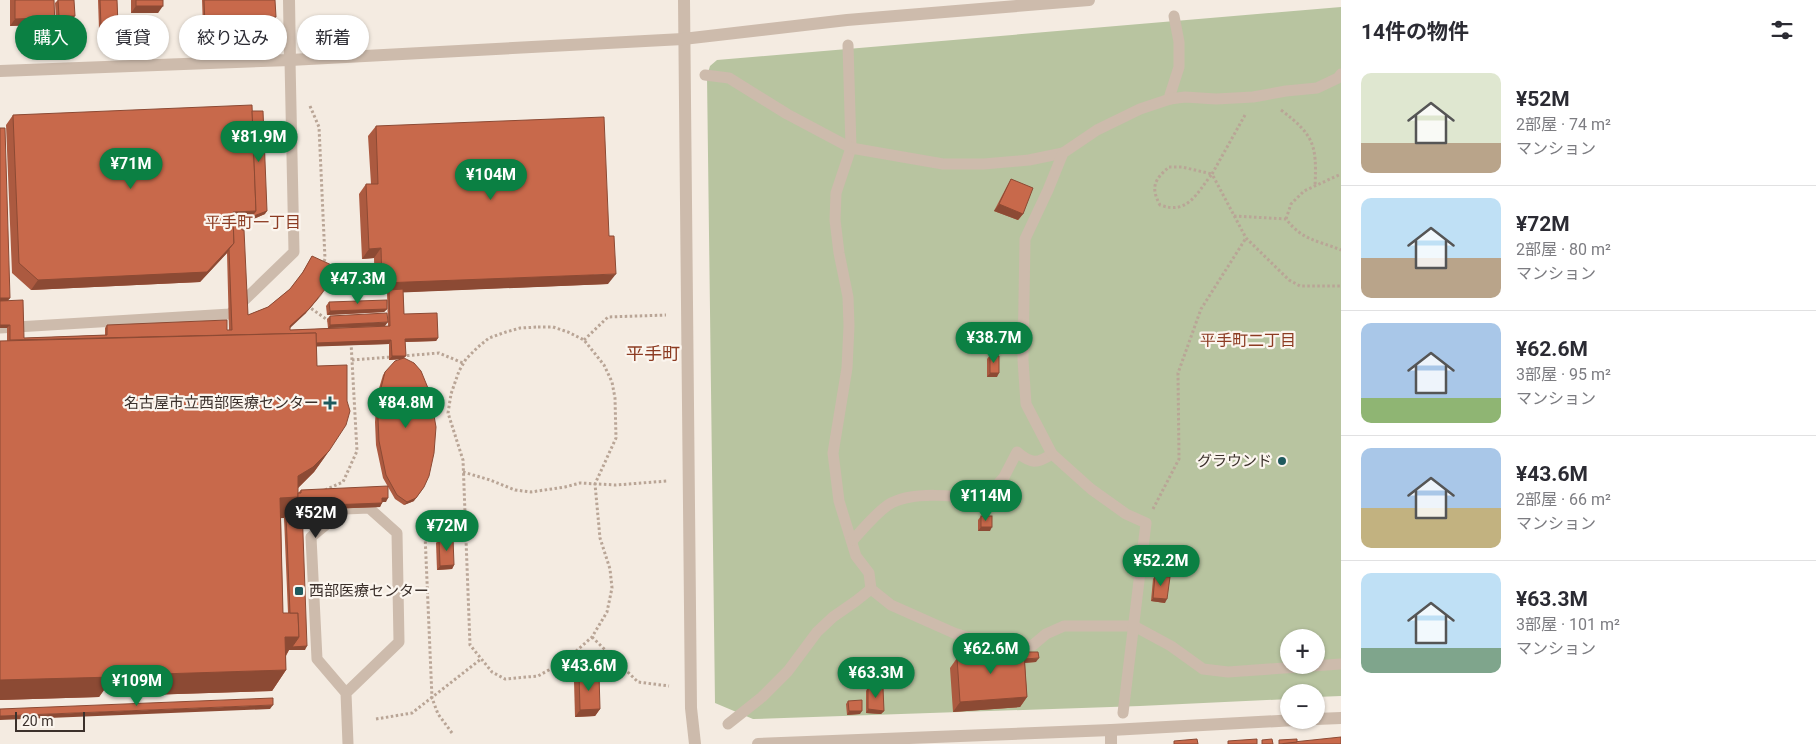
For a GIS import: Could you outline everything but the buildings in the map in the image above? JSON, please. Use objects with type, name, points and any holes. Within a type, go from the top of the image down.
[{"type":"street","points":[[289,0],[290,60]]},
{"type":"street","points":[[684,0],[691,708],[695,744]]},
{"type":"street","points":[[0,71],[290,60],[683,39],[847,20],[1089,0]]},
{"type":"street","points":[[1325,719],[1341,718]]},
{"type":"street","points":[[758,744],[1112,730],[1280,721]]},
{"type":"street","points":[[1112,730],[1112,744]]},
{"type":"lane","points":[[1170,99],[1179,67],[1179,42],[1174,16]]},
{"type":"lane","points":[[848,45],[851,148],[836,193],[835,220],[848,297],[850,326],[847,368],[833,453],[839,501],[853,540],[856,556],[869,573],[871,589],[891,605],[954,633],[988,644],[1033,645],[1046,634],[1064,626],[1134,626],[1171,646],[1203,669],[1228,672],[1341,664]]},
{"type":"lane","points":[[0,328],[230,314],[294,252],[290,60]]},
{"type":"lane","points":[[705,75],[729,78],[787,114],[851,148],[943,164],[984,164],[1029,160],[1063,152],[1097,130],[1140,110],[1170,99],[1185,97],[1246,98],[1317,88],[1338,78],[1341,74]]},
{"type":"lane","points":[[1063,152],[1025,239],[1022,360],[1026,404],[1052,454],[1091,489],[1126,514],[1146,523],[1123,712]]},
{"type":"lane","points":[[853,540],[871,519],[890,504],[918,496],[948,496],[984,500],[1004,477],[1017,452],[1033,462],[1041,461],[1052,454]]},
{"type":"lane","points":[[346,694],[399,642],[397,533],[369,508],[345,509],[311,537],[317,659],[346,694],[348,744]]},
{"type":"lane","points":[[728,724],[762,697],[788,671],[817,632],[832,617],[856,602],[871,589]]},
{"type":"path","points":[[1265,95],[1301,126],[1309,136],[1316,162],[1315,186]]},
{"type":"path","points":[[1246,98],[1246,114],[1212,174],[1185,206],[1171,208],[1160,205],[1155,195],[1155,185],[1160,175],[1170,167],[1182,167],[1212,174],[1246,238],[1284,276],[1300,286],[1341,286]]},
{"type":"path","points":[[310,106],[319,127],[325,259],[322,267]]},
{"type":"path","points":[[1286,219],[1291,204],[1296,197],[1304,191],[1341,174]]},
{"type":"path","points":[[1234,216],[1286,219]]},
{"type":"path","points":[[1286,219],[1294,230],[1304,237],[1341,250]]},
{"type":"path","points":[[1146,523],[1179,459],[1178,373],[1201,309],[1246,238]]},
{"type":"path","points":[[312,299],[309,307],[330,322]]},
{"type":"path","points":[[584,340],[608,317],[666,315]]},
{"type":"path","points":[[553,327],[584,340],[604,365],[612,382],[615,398],[616,438],[595,484],[600,538],[610,569],[612,588],[607,612],[592,637],[566,661],[538,676],[505,679],[492,672],[470,645],[464,472],[463,460],[448,413],[451,394],[464,363],[489,338],[520,328],[553,327]]},
{"type":"path","points":[[318,493],[343,482],[357,451],[350,337]]},
{"type":"path","points":[[352,360],[439,353],[464,363]]},
{"type":"path","points":[[464,472],[515,490],[531,492],[580,483],[616,485],[668,481]]},
{"type":"path","points":[[452,733],[438,714],[432,698],[425,534],[465,520]]},
{"type":"path","points":[[592,637],[638,682],[669,686]]},
{"type":"path","points":[[376,719],[412,713],[481,659]]},
{"type":"green space","points":[[1341,7],[1341,696],[1325,697],[1325,684],[1280,684],[1280,699],[753,719],[715,703],[707,76],[710,66],[717,60]]},
{"type":"place","name":"名古屋市立西部医療センター","points":[[330,403]]},
{"type":"place","name":"グラウンド","points":[[1282,461]]},
{"type":"place","name":"西部医療センター","points":[[299,591]]},
{"type":"district","name":"平手町一丁目","points":[[253,222]]},
{"type":"district","name":"平手町二丁目","points":[[1248,340]]},
{"type":"district","name":"平手町","points":[[653,353]]}]
